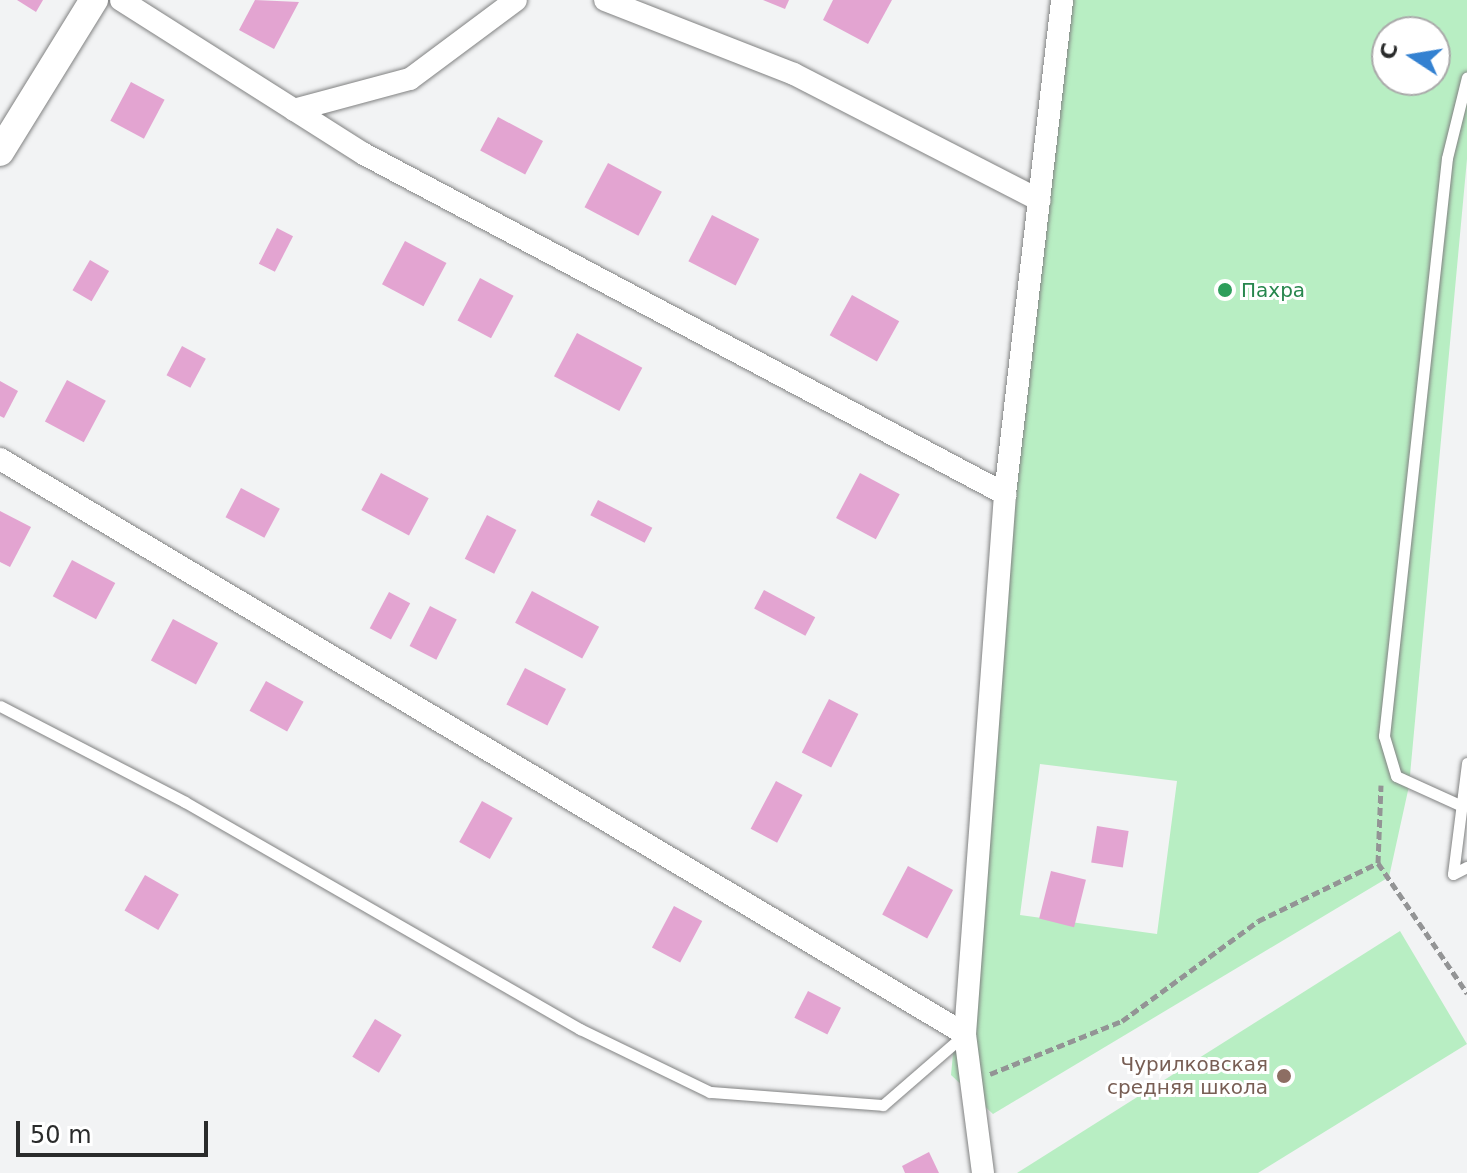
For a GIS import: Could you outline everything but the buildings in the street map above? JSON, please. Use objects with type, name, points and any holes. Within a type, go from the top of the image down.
[{"type":"street","points":[[0,152],[94,0]]},
{"type":"street","points":[[121,0],[364,154],[1005,494]]},
{"type":"street","points":[[294,110],[410,79],[516,0]]},
{"type":"street","points":[[605,0],[794,74],[1039,200]]},
{"type":"street","points":[[983,1173],[965,1034],[1005,494],[1062,0]]},
{"type":"street","points":[[0,459],[965,1034]]},
{"type":"lane","points":[[1462,806],[1396,776],[1386,743],[1447,158],[1467,77]]},
{"type":"lane","points":[[0,706],[185,802],[580,1029],[710,1092],[883,1105],[965,1034]]},
{"type":"lane","points":[[1467,763],[1453,874],[1467,867]]},
{"type":"path","points":[[1386,743],[1378,863],[1467,993]]},
{"type":"path","points":[[965,1034],[984,1076],[1122,1021],[1258,921],[1378,863]]},
{"type":"green space","points":[[1052,0],[1467,0],[1467,159],[1409,786],[1389,877],[993,1114],[951,1075]],"holes":[[[1040,764],[1177,781],[1157,934],[1020,915]]]},
{"type":"green space","points":[[1400,931],[1467,1044],[1258,1173],[1017,1173]]},
{"type":"place","name":"Пахра","points":[[1225,290]]},
{"type":"place","name":"Чурилковская средняя школа","points":[[1284,1076]]}]
